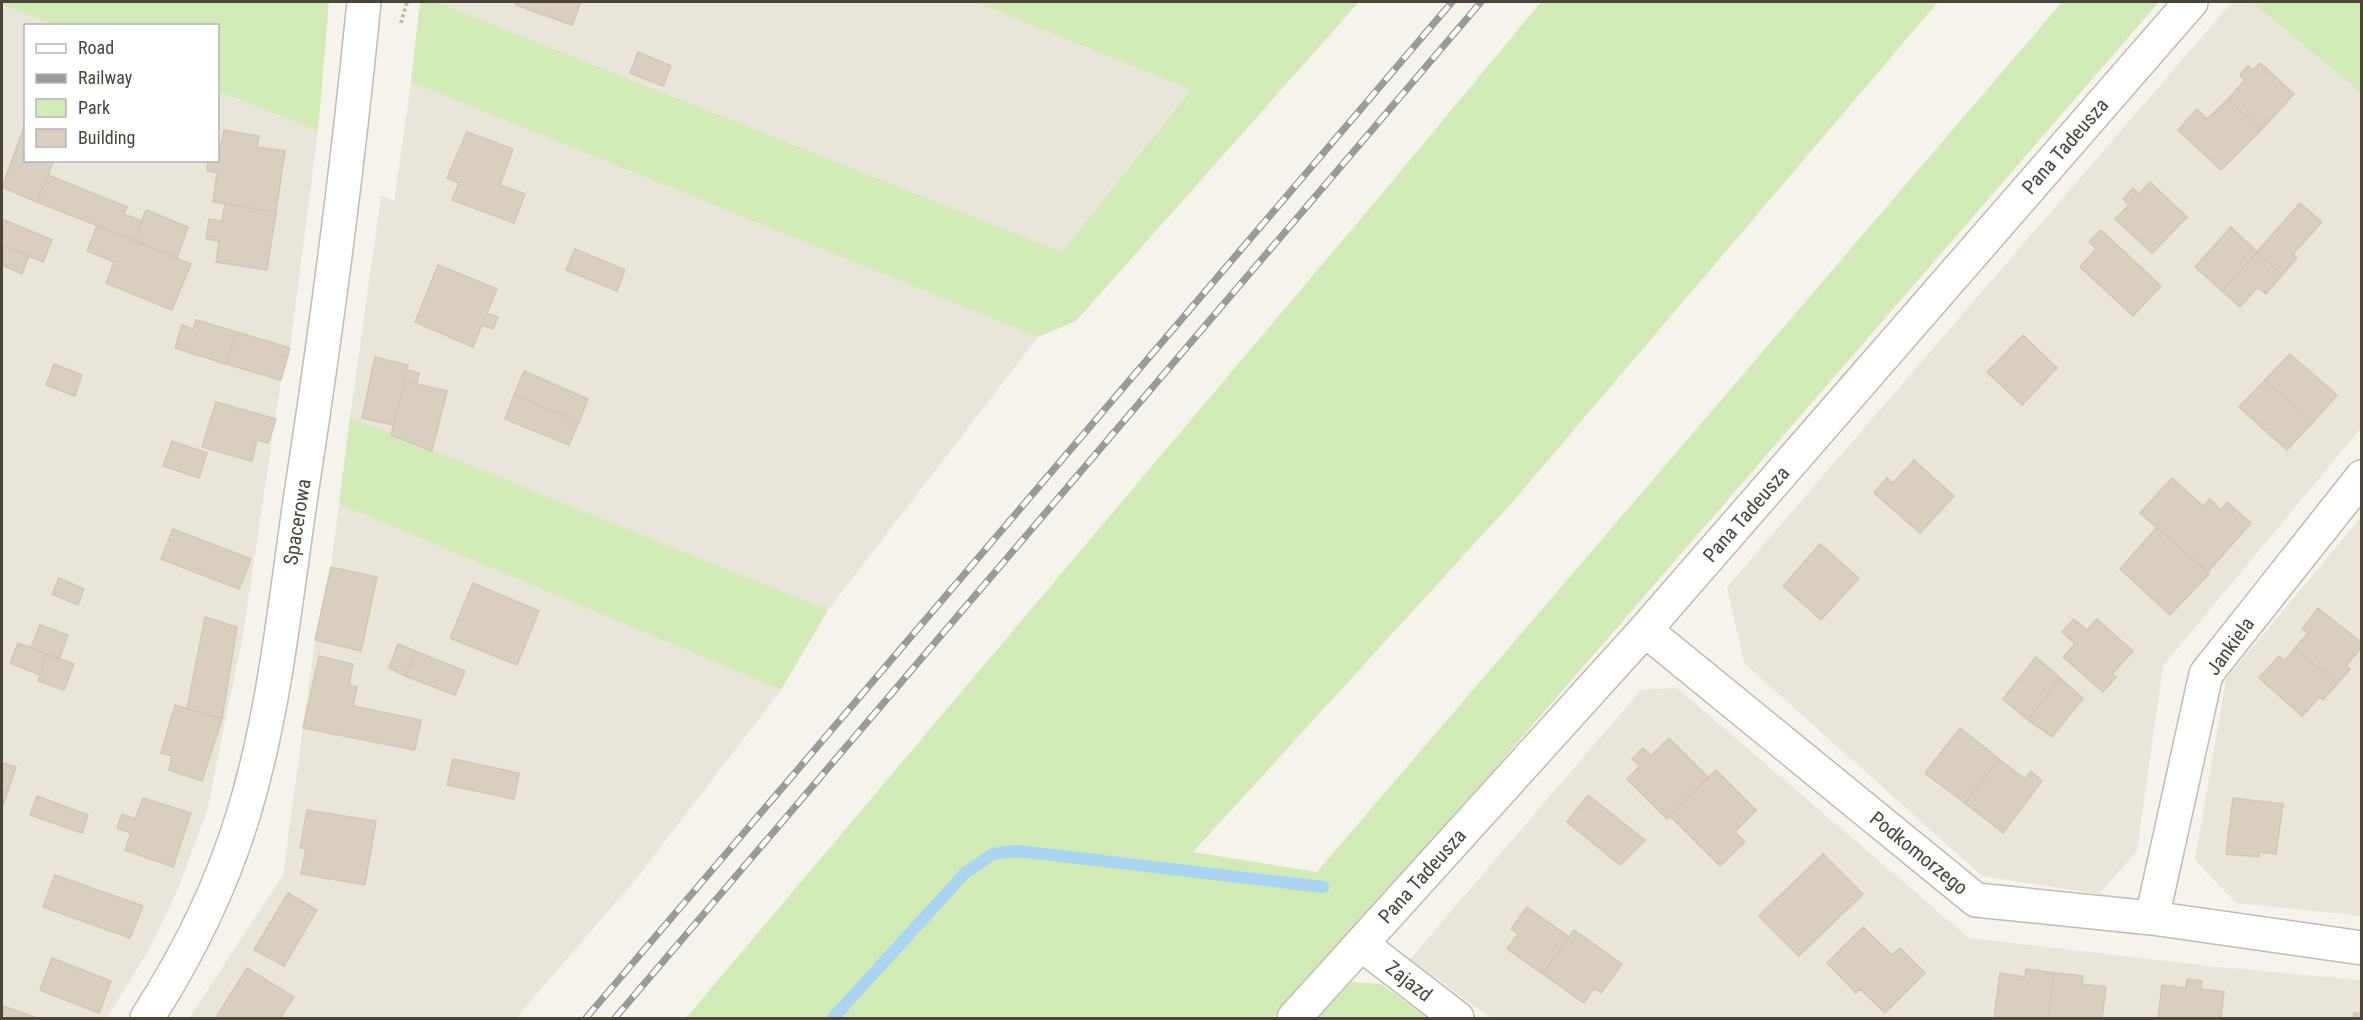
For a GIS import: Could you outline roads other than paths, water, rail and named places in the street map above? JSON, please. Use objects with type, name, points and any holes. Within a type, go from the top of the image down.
[{"type":"street","name":"Spacerowa","points":[[147,1018],[187,954],[212,901],[246,808],[258,758],[272,685],[331,291],[349,152],[364,2]]},
{"type":"street","name":"Pana Tadeusza","points":[[1294,1018],[1646,630],[2191,2]]},
{"type":"street","name":"Jankiela","points":[[2152,918],[2206,674],[2361,477]]},
{"type":"street","name":"Podkomorzego","points":[[1646,630],[1976,900],[2152,918],[2361,948]]},
{"type":"street","name":"Zajazd","points":[[1361,944],[1457,1018]]},
{"type":"waterway","points":[[833,1018],[965,873],[993,854],[1018,851],[1323,887]]},
{"type":"railway","points":[[586,1018],[1452,2]]},
{"type":"railway","points":[[615,1018],[1481,2]]}]
